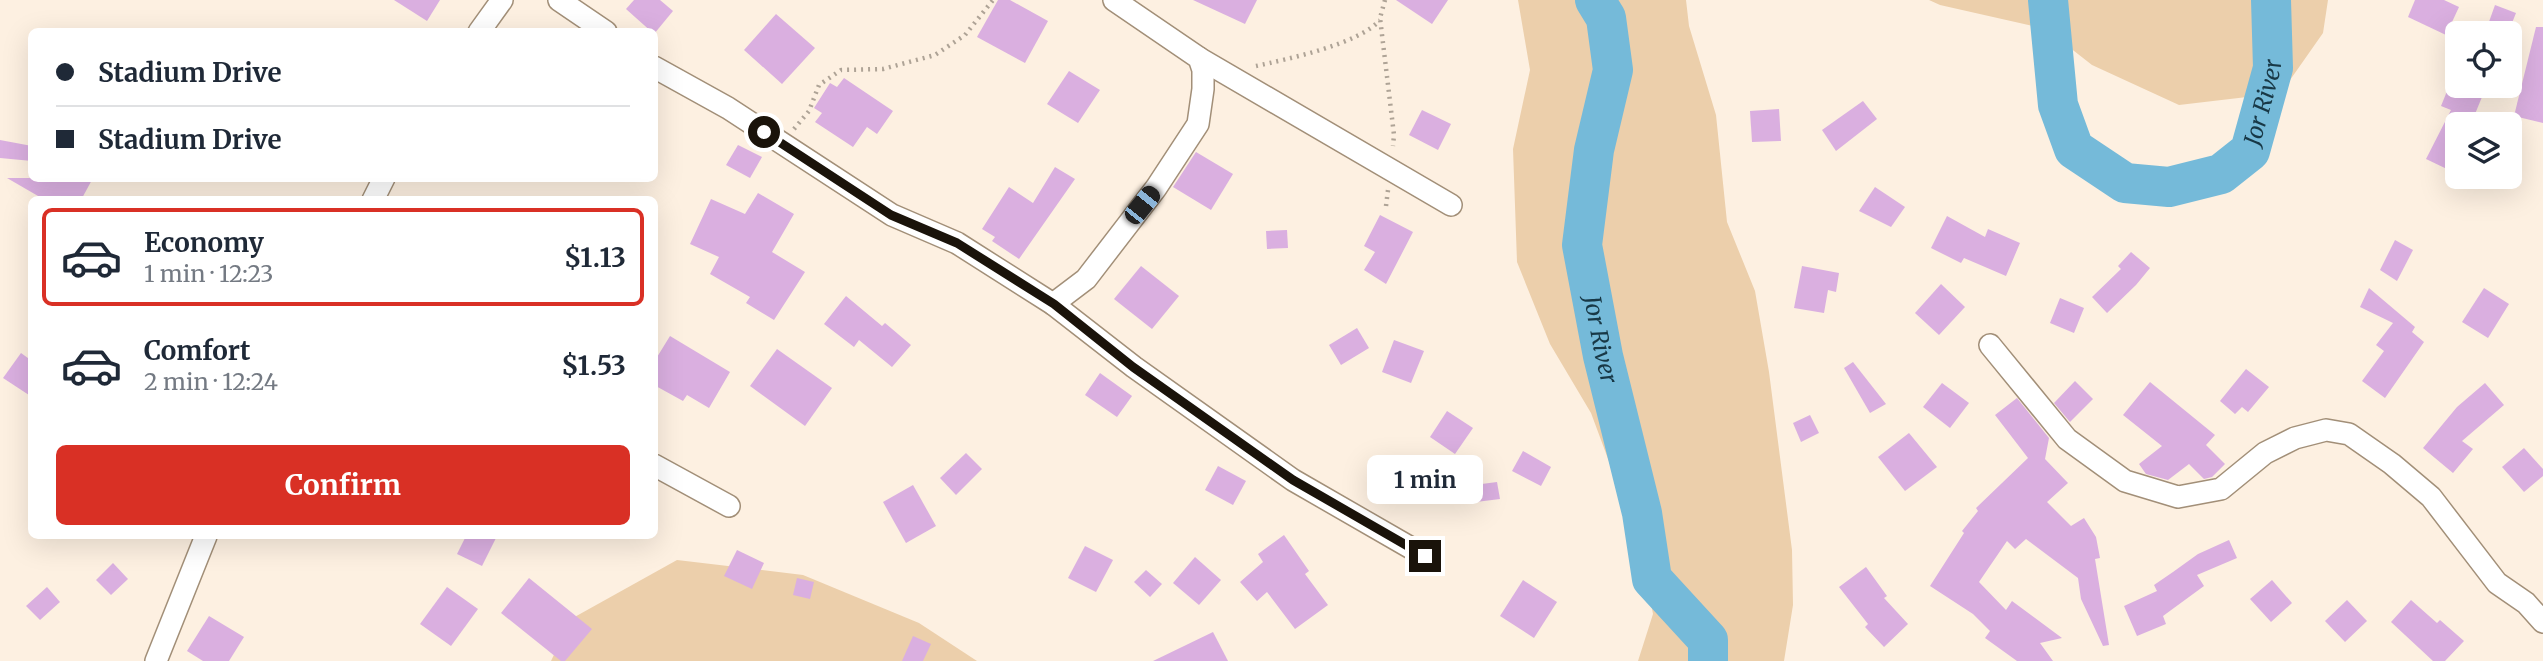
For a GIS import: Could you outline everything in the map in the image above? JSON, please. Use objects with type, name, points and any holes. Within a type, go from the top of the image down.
[{"type":"street","points":[[482,28],[502,0]]},
{"type":"street","points":[[559,0],[600,28]]},
{"type":"street","points":[[1114,0],[1223,73],[1451,205]]},
{"type":"street","points":[[1054,304],[1086,279],[1156,188],[1198,124],[1203,89],[1203,70],[1199,58]]},
{"type":"street","points":[[658,69],[728,108],[891,215],[957,243],[1054,304],[1133,367],[1293,480],[1425,556]]},
{"type":"street","points":[[1990,345],[2067,439],[2125,481],[2178,496],[2221,489],[2265,453],[2295,438],[2326,430],[2349,434],[2392,464],[2431,497],[2497,583],[2526,603],[2543,622]]},
{"type":"street","points":[[658,467],[729,506]]},
{"type":"street","points":[[156,661],[205,539]]},
{"type":"path","points":[[782,145],[809,111],[819,85],[841,70],[883,69],[935,55],[965,35],[993,0]]},
{"type":"path","points":[[1385,0],[1381,20],[1394,135],[1386,206]]},
{"type":"path","points":[[1223,73],[1296,58],[1371,31],[1381,20]]},
{"type":"shaded area","points":[[1518,0],[1686,0],[1689,26],[1716,115],[1727,222],[1755,291],[1769,372],[1792,550],[1793,605],[1784,661],[1638,661],[1653,614],[1640,545],[1591,413],[1550,344],[1517,262],[1513,149],[1530,70]]},
{"type":"shaded area","points":[[1929,0],[2328,0],[2323,33],[2281,93],[2179,105],[2092,65],[2046,29],[1940,5]]},
{"type":"shaded area","points":[[677,560],[803,575],[919,623],[977,661],[551,661],[571,619]]},
{"type":"building","points":[[394,0],[440,0],[427,21]]},
{"type":"building","points":[[634,0],[660,0],[673,11],[658,29],[647,28],[626,9]]},
{"type":"building","points":[[998,0],[1010,0],[1048,21],[1025,63],[977,37]]},
{"type":"building","points":[[1193,0],[1257,0],[1245,24]]},
{"type":"building","points":[[1396,0],[1448,0],[1432,24]]},
{"type":"building","points":[[2415,0],[2444,0],[2459,7],[2452,21],[2445,21],[2445,35],[2408,17]]},
{"type":"building","points":[[2495,5],[2516,13],[2513,21],[2489,21]]},
{"type":"building","points":[[776,14],[815,48],[782,84],[744,50]]},
{"type":"building","points":[[2536,27],[2543,27],[2543,123],[2522,118],[2522,112],[2515,112],[2518,98],[2522,98],[2522,84]]},
{"type":"building","points":[[1069,71],[1100,90],[1078,123],[1047,104]]},
{"type":"building","points":[[844,78],[893,111],[877,134],[867,127],[853,147],[815,122],[822,113],[814,108],[830,83],[837,87]]},
{"type":"building","points":[[2445,96],[2482,98],[2476,112],[2450,112],[2451,110],[2441,106]]},
{"type":"building","points":[[1863,101],[1877,119],[1836,151],[1822,130]]},
{"type":"building","points":[[1779,109],[1781,141],[1752,142],[1750,111]]},
{"type":"building","points":[[1422,110],[1451,124],[1438,150],[1409,135]]},
{"type":"building","points":[[2445,122],[2445,168],[2426,159]]},
{"type":"building","points":[[0,140],[28,145],[28,161],[0,158]]},
{"type":"building","points":[[738,145],[762,157],[750,178],[726,165]]},
{"type":"building","points":[[1196,152],[1233,174],[1211,210],[1173,187]]},
{"type":"building","points":[[1055,167],[1075,179],[1019,259],[992,241],[995,237],[982,229],[1009,187],[1033,203]]},
{"type":"building","points":[[7,178],[28,178],[28,182],[91,182],[83,196],[38,196]]},
{"type":"building","points":[[1875,187],[1905,207],[1891,227],[1859,211]]},
{"type":"building","points":[[758,193],[794,214],[772,252],[805,272],[774,320],[746,303],[750,297],[710,274],[719,257],[690,244],[711,199],[745,214]]},
{"type":"building","points":[[1380,215],[1413,232],[1386,284],[1364,270],[1375,252],[1364,246]]},
{"type":"building","points":[[1947,216],[1985,237],[1988,229],[2020,243],[2006,276],[1964,258],[1961,263],[1931,248]]},
{"type":"building","points":[[1287,230],[1288,248],[1267,249],[1266,231]]},
{"type":"building","points":[[2395,240],[2413,250],[2397,281],[2380,270]]},
{"type":"building","points":[[2131,252],[2150,268],[2107,313],[2092,297],[2121,269],[2118,266]]},
{"type":"building","points":[[1141,266],[1179,296],[1152,329],[1114,299]]},
{"type":"building","points":[[1802,266],[1839,273],[1836,292],[1828,290],[1824,313],[1794,308]]},
{"type":"building","points":[[1941,284],[1965,307],[1939,335],[1915,313]]},
{"type":"building","points":[[2369,288],[2415,327],[2412,332],[2424,342],[2385,398],[2362,381],[2384,351],[2376,345],[2393,323],[2360,307]]},
{"type":"building","points":[[2484,288],[2509,304],[2488,338],[2462,322]]},
{"type":"building","points":[[846,296],[882,326],[885,323],[911,345],[892,367],[859,340],[854,347],[824,324]]},
{"type":"building","points":[[2060,298],[2084,308],[2074,333],[2050,323]]},
{"type":"building","points":[[1357,328],[1369,348],[1341,365],[1329,345]]},
{"type":"building","points":[[670,336],[730,372],[709,408],[687,395],[683,401],[658,387],[658,356]]},
{"type":"building","points":[[1394,340],[1424,351],[1411,383],[1382,372]]},
{"type":"building","points":[[777,349],[832,388],[805,426],[750,386]]},
{"type":"building","points":[[21,353],[28,358],[28,394],[3,378]]},
{"type":"building","points":[[1853,362],[1886,404],[1870,413],[1844,368]]},
{"type":"building","points":[[2246,369],[2269,387],[2248,412],[2242,407],[2235,414],[2220,401]]},
{"type":"building","points":[[1100,373],[1132,396],[1117,417],[1085,395]]},
{"type":"building","points":[[2075,381],[2093,399],[2070,422],[2054,403]]},
{"type":"building","points":[[2150,382],[2215,435],[2206,445],[2225,464],[2212,477],[2204,479],[2189,464],[2168,480],[2146,474],[2139,464],[2162,446],[2123,415]]},
{"type":"building","points":[[1942,383],[1969,403],[1950,428],[1923,407]]},
{"type":"building","points":[[2485,383],[2504,405],[2462,441],[2473,449],[2453,473],[2423,448],[2457,407]]},
{"type":"building","points":[[2017,398],[2049,438],[2045,459],[2068,483],[2047,502],[2071,526],[2084,518],[2096,537],[2100,558],[2095,559],[2109,645],[2103,646],[2081,599],[2078,578],[2026,539],[2015,549],[2007,541],[1979,582],[2006,610],[2012,601],[2062,638],[2040,643],[2053,661],[2017,661],[1985,638],[1990,631],[1973,614],[1930,586],[1964,533],[1962,531],[1978,511],[1976,508],[2028,458],[1995,415]]},
{"type":"building","points":[[1447,411],[1473,428],[1455,454],[1430,437]]},
{"type":"building","points":[[1810,415],[1819,433],[1801,442],[1793,423]]},
{"type":"building","points":[[1909,433],[1937,467],[1905,491],[1878,457]]},
{"type":"building","points":[[2524,448],[2543,469],[2543,476],[2524,492],[2502,467]]},
{"type":"building","points":[[1523,451],[1551,467],[1541,486],[1512,471]]},
{"type":"building","points":[[966,453],[982,469],[956,495],[940,478]]},
{"type":"building","points":[[1218,466],[1246,481],[1233,505],[1205,490]]},
{"type":"building","points":[[1497,482],[1500,499],[1476,502],[1474,485]]},
{"type":"building","points":[[913,485],[936,526],[906,543],[883,502]]},
{"type":"building","points":[[1284,535],[1309,571],[1305,574],[1328,605],[1295,629],[1267,592],[1257,601],[1240,582],[1263,562],[1258,554]]},
{"type":"building","points":[[464,539],[496,539],[482,566],[457,554]]},
{"type":"building","points":[[2229,540],[2237,558],[2197,575],[2204,586],[2163,616],[2166,624],[2137,636],[2124,606],[2157,591],[2154,585],[2198,554]]},
{"type":"building","points":[[1085,546],[1113,560],[1096,592],[1068,578]]},
{"type":"building","points":[[737,550],[764,563],[752,589],[724,576]]},
{"type":"building","points":[[1195,557],[1221,580],[1199,605],[1173,583]]},
{"type":"building","points":[[113,563],[128,579],[111,595],[96,580]]},
{"type":"building","points":[[1866,567],[1887,596],[1884,598],[1908,624],[1884,647],[1865,627],[1868,624],[1839,587]]},
{"type":"building","points":[[1146,570],[1162,584],[1150,597],[1134,582]]},
{"type":"building","points":[[529,578],[592,629],[565,661],[561,661],[501,613]]},
{"type":"building","points":[[797,578],[814,582],[810,599],[793,595]]},
{"type":"building","points":[[1523,580],[1557,602],[1534,638],[1500,616]]},
{"type":"building","points":[[2272,580],[2292,603],[2271,622],[2250,599]]},
{"type":"building","points":[[47,587],[60,602],[40,620],[26,606]]},
{"type":"building","points":[[447,587],[478,609],[451,646],[420,624]]},
{"type":"building","points":[[2347,600],[2367,621],[2345,642],[2325,621]]},
{"type":"building","points":[[2411,600],[2437,623],[2440,620],[2464,641],[2445,661],[2433,661],[2391,622]]},
{"type":"building","points":[[209,616],[244,637],[229,661],[203,661],[187,651]]},
{"type":"building","points":[[1213,632],[1228,661],[1153,661]]},
{"type":"building","points":[[913,636],[931,644],[923,661],[902,661]]},
{"type":"waterway","name":"Jor River","points":[[1595,0],[1606,18],[1613,70],[1594,150],[1582,245],[1603,356],[1642,513],[1652,579],[1708,640],[1708,661]]},
{"type":"waterway","name":"Jor River","points":[[2048,0],[2058,105],[2074,149],[2125,183],[2169,187],[2221,174],[2250,151],[2273,68],[2271,0]]},
{"type":"route","points":[[764,132],[891,215],[957,243],[1054,304],[1133,367],[1293,480],[1425,556]]}]
